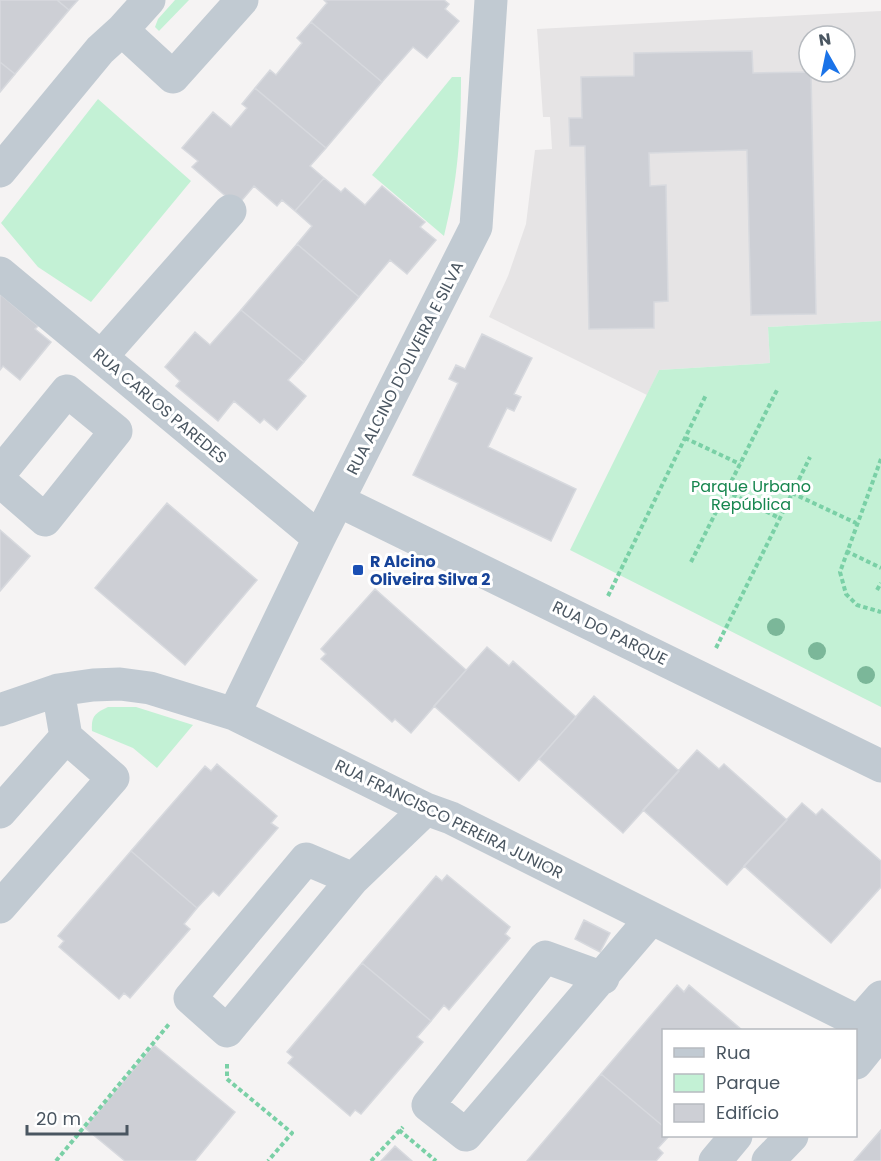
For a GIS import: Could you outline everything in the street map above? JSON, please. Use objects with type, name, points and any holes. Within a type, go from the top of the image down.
[{"type":"street","points":[[0,171],[100,50],[149,0]]},
{"type":"street","points":[[122,30],[173,77],[242,0]]},
{"type":"street","name":"RUA ALCINO D'OLIVEIRA E SILVA","points":[[234,714],[319,538],[476,227],[491,0]]},
{"type":"street","points":[[101,357],[230,211]]},
{"type":"street","name":"RUA CARLOS PAREDES","points":[[0,273],[319,538]]},
{"type":"street","points":[[95,413],[126,378]]},
{"type":"street","points":[[0,473],[67,391],[116,431],[45,520],[0,481]]},
{"type":"street","name":"RUA DO PARQUE","points":[[339,501],[881,766]]},
{"type":"street","name":"RUA FRANCISCO PEREIRA JUNIOR","points":[[0,710],[58,690],[120,684],[150,688],[234,714],[426,809],[451,818],[873,1029]]},
{"type":"street","points":[[0,907],[113,778],[66,737],[58,690]]},
{"type":"street","points":[[0,812],[66,737]]},
{"type":"street","points":[[353,879],[306,859],[190,998],[227,1031],[353,879],[426,809]]},
{"type":"street","points":[[603,978],[545,957],[428,1105],[466,1135],[603,978],[651,920]]},
{"type":"street","points":[[857,1059],[873,1029],[881,997]]},
{"type":"street","points":[[715,1161],[735,1137]]},
{"type":"street","points":[[768,1161],[791,1137]]},
{"type":"path","points":[[691,562],[777,390]]},
{"type":"path","points":[[594,625],[706,395]]},
{"type":"path","points":[[685,438],[740,464]]},
{"type":"path","points":[[702,678],[810,457]]},
{"type":"path","points":[[881,459],[840,572],[846,594],[857,605],[881,612]]},
{"type":"path","points":[[726,491],[780,518]]},
{"type":"path","points":[[792,493],[856,523]]},
{"type":"path","points":[[846,552],[881,568]]},
{"type":"path","points":[[877,590],[881,583]]},
{"type":"path","points":[[56,1161],[190,998]]},
{"type":"path","points":[[227,1078],[292,1133],[268,1161]]},
{"type":"path","points":[[371,1161],[399,1130],[436,1161]]},
{"type":"shaded area","points":[[881,11],[881,321],[768,327],[770,363],[659,370],[647,395],[489,317],[508,276],[526,224],[535,150],[552,149],[550,117],[543,117],[537,29]]},
{"type":"green space","points":[[175,0],[189,0],[159,31],[155,27],[158,19]]},
{"type":"green space","points":[[452,77],[461,77],[460,118],[456,176],[444,236],[372,175]]},
{"type":"green space","points":[[98,99],[191,181],[91,302],[38,267],[1,223]]},
{"type":"green space","name":"Parque Urbano República","points":[[881,321],[881,707],[570,550],[659,370],[770,363],[768,327]]},
{"type":"green space","points":[[108,707],[136,707],[193,725],[157,768],[133,748],[92,731],[95,716]]},
{"type":"building","points":[[0,0],[57,0],[69,10],[15,74],[0,62]]},
{"type":"building","points":[[57,0],[78,0],[69,10]]},
{"type":"building","points":[[324,0],[444,0],[449,4],[445,9],[459,21],[427,58],[413,47],[382,82],[311,22],[327,3]]},
{"type":"building","points":[[311,22],[382,82],[326,148],[255,88],[270,70],[276,75],[302,43],[297,38]]},
{"type":"building","points":[[752,51],[753,73],[797,72],[797,84],[811,84],[816,314],[751,315],[747,150],[649,153],[650,186],[666,185],[668,301],[654,302],[654,328],[589,329],[585,146],[570,146],[569,118],[582,118],[581,77],[634,76],[634,53]]},
{"type":"building","points":[[0,62],[15,74],[0,92]]},
{"type":"building","points":[[255,88],[326,148],[310,166],[324,178],[295,211],[282,200],[277,206],[254,186],[237,206],[192,167],[198,161],[182,148],[213,112],[231,127],[247,108],[242,104]]},
{"type":"building","points":[[324,178],[341,192],[345,188],[365,205],[382,186],[425,222],[420,227],[436,240],[407,274],[390,260],[359,297],[297,244],[312,226],[295,211]]},
{"type":"building","points":[[297,244],[359,297],[304,362],[241,310]]},
{"type":"building","points":[[0,294],[38,326],[35,329],[51,342],[20,380],[3,366],[0,370]]},
{"type":"building","points":[[241,310],[304,362],[288,380],[306,396],[277,430],[264,419],[260,423],[234,401],[218,421],[176,386],[180,381],[165,367],[195,332],[210,345]]},
{"type":"building","points":[[482,334],[532,358],[514,394],[521,397],[514,411],[507,408],[488,447],[576,489],[551,541],[413,475],[458,383],[449,379],[456,365],[465,369]]},
{"type":"building","points":[[167,503],[257,580],[185,665],[95,588]]},
{"type":"building","points":[[0,530],[30,556],[0,591]]},
{"type":"building","points":[[375,589],[466,670],[411,733],[395,719],[392,722],[321,659],[326,654],[321,649]]},
{"type":"building","points":[[487,647],[509,666],[513,661],[576,717],[519,781],[434,706]]},
{"type":"building","points":[[594,696],[679,771],[623,833],[539,759]]},
{"type":"building","points":[[697,750],[719,769],[724,764],[787,820],[727,885],[643,810]]},
{"type":"building","points":[[217,764],[277,816],[271,823],[278,828],[219,896],[213,891],[197,908],[131,851],[205,766],[211,771]]},
{"type":"building","points":[[802,803],[816,815],[822,809],[881,861],[881,887],[831,943],[744,866]]},
{"type":"building","points":[[131,851],[197,908],[184,924],[190,929],[130,998],[124,993],[119,999],[59,947],[64,941],[58,936]]},
{"type":"building","points":[[447,875],[510,927],[505,934],[510,938],[449,1010],[444,1005],[431,1021],[362,963],[436,876],[442,881]]},
{"type":"building","points":[[584,920],[610,933],[600,952],[575,939]]},
{"type":"building","points":[[362,963],[431,1021],[417,1037],[423,1042],[361,1114],[355,1110],[350,1116],[288,1063],[293,1057],[287,1052]]},
{"type":"building","points":[[677,985],[684,992],[689,985],[741,1029],[662,1029],[662,1125],[601,1074]]},
{"type":"building","points":[[154,1045],[235,1112],[195,1161],[125,1161],[85,1128]]},
{"type":"building","points":[[601,1074],[662,1125],[662,1137],[668,1137],[658,1148],[663,1153],[656,1161],[527,1161]]},
{"type":"building","points":[[881,1130],[881,1161],[854,1161]]},
{"type":"building","points":[[395,1146],[412,1161],[381,1161]]},
{"type":"place","name":"R Alcino Oliveira Silva 2","points":[[358,570]]}]
